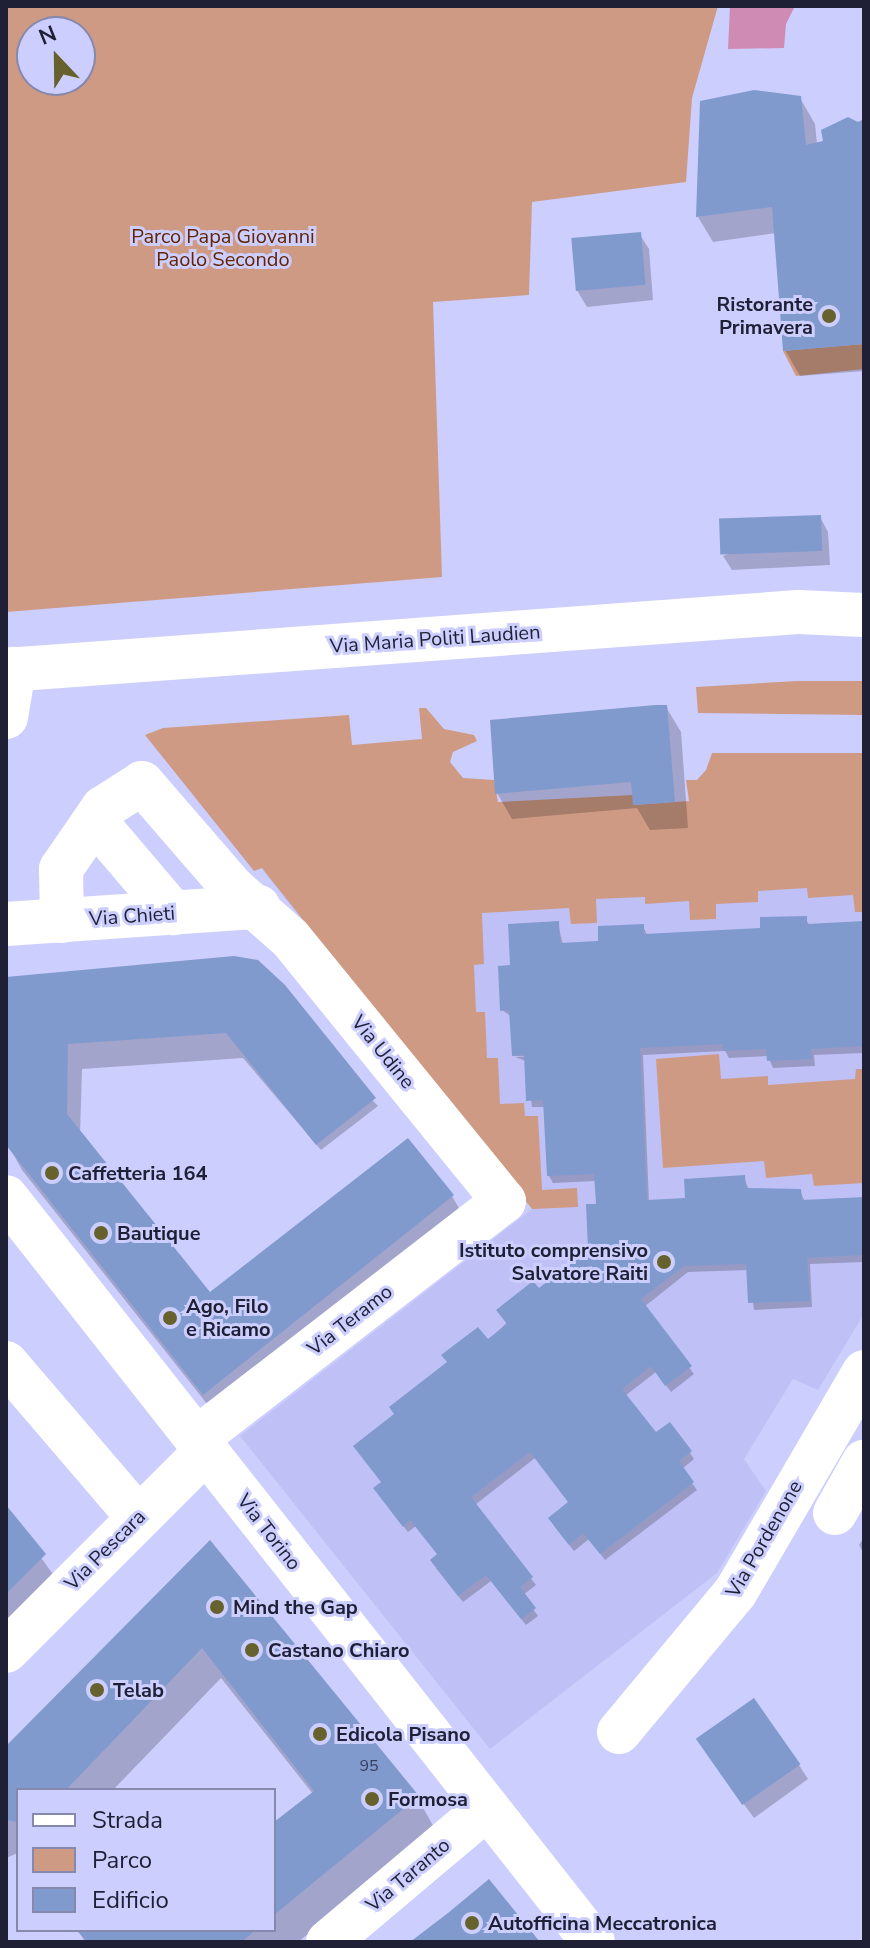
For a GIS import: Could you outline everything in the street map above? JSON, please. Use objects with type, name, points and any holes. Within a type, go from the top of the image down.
[{"type":"street","name":"Via Maria Politi Laudien","points":[[10,669],[798,612],[864,615]]},
{"type":"street","points":[[6,717],[10,669]]},
{"type":"street","name":"Via Udine","points":[[95,821],[103,808],[142,783],[233,888],[290,938],[504,1201]]},
{"type":"street","points":[[62,921],[61,869],[95,821],[173,913]]},
{"type":"street","name":"Via Chieti","points":[[6,924],[258,907]]},
{"type":"street","name":"Via Torino","points":[[6,1197],[593,1942]]},
{"type":"street","name":"Via Teramo","points":[[201,1445],[504,1201]]},
{"type":"street","points":[[6,1363],[138,1517]]},
{"type":"street","name":"Via Pordenone","points":[[619,1732],[735,1593],[864,1372]]},
{"type":"street","name":"Via Pescara","points":[[6,1651],[138,1517],[201,1445]]},
{"type":"street","points":[[835,1513],[864,1462]]},
{"type":"street","name":"Via Taranto","points":[[328,1942],[487,1808]]},
{"type":"shaded area","points":[[730,6],[795,6],[786,24],[784,48],[728,49]]},
{"type":"shaded area","name":"Istituto comprensivo Salvatore Raiti","points":[[864,836],[864,1314],[818,1390],[793,1379],[744,1459],[766,1491],[717,1573],[490,1749],[240,1436],[532,1209],[261,868]]},
{"type":"green space","name":"Parco Papa Giovanni Paolo Secondo","points":[[6,6],[718,6],[692,98],[686,182],[532,202],[529,295],[433,302],[442,577],[6,612]]},
{"type":"green space","points":[[864,344],[864,369],[796,376],[783,351]]},
{"type":"green space","points":[[864,681],[864,715],[698,713],[696,687]]},
{"type":"green space","points":[[419,708],[426,708],[444,729],[474,735],[477,741],[453,752],[450,762],[463,778],[494,780],[498,802],[633,795],[634,805],[689,801],[686,780],[697,780],[706,770],[712,753],[864,753],[864,912],[855,912],[853,895],[808,898],[807,888],[758,891],[758,902],[716,904],[716,919],[690,920],[689,901],[645,904],[645,897],[596,899],[597,923],[571,924],[569,908],[482,913],[484,964],[474,965],[476,1012],[485,1012],[487,1058],[498,1058],[500,1104],[524,1103],[525,1116],[538,1116],[542,1190],[577,1188],[578,1207],[532,1209],[262,868],[254,871],[145,735],[163,728],[349,715],[352,745],[422,739]]},
{"type":"green space","points":[[719,1054],[721,1079],[768,1076],[768,1085],[855,1079],[856,1069],[864,1069],[864,1183],[814,1186],[812,1174],[766,1178],[764,1161],[663,1168],[656,1059]]},
{"type":"building","points":[[754,90],[801,96],[806,145],[823,141],[821,130],[848,117],[858,122],[864,119],[864,344],[783,351],[772,207],[696,217],[700,101]]},
{"type":"building","points":[[641,232],[646,285],[576,291],[571,238]]},
{"type":"building","points":[[821,515],[822,551],[720,555],[719,519]]},
{"type":"building","points":[[667,705],[675,802],[633,805],[631,782],[495,794],[490,720]]},
{"type":"building","points":[[807,916],[807,924],[864,921],[864,1046],[811,1049],[812,1059],[767,1061],[766,1049],[723,1051],[723,1044],[640,1048],[647,1200],[685,1198],[684,1179],[745,1175],[746,1188],[801,1189],[802,1200],[864,1197],[864,1255],[807,1258],[810,1301],[748,1303],[746,1264],[684,1266],[641,1299],[692,1366],[665,1386],[651,1366],[622,1389],[656,1432],[670,1422],[692,1451],[679,1461],[694,1482],[600,1554],[583,1533],[569,1545],[548,1518],[568,1502],[530,1452],[471,1497],[533,1577],[520,1587],[536,1608],[521,1619],[486,1575],[458,1596],[430,1560],[437,1554],[410,1520],[403,1527],[373,1488],[381,1482],[353,1446],[394,1414],[389,1407],[447,1362],[441,1355],[478,1327],[488,1339],[507,1324],[496,1310],[533,1281],[539,1288],[588,1250],[586,1204],[596,1204],[594,1174],[547,1176],[543,1100],[526,1101],[524,1055],[512,1056],[509,1010],[500,1011],[498,966],[510,965],[508,924],[559,921],[560,943],[598,941],[598,926],[644,924],[644,934],[760,928],[760,917]]},
{"type":"building","points":[[234,956],[258,960],[285,985],[376,1098],[316,1145],[226,1033],[68,1044],[67,1114],[210,1292],[408,1138],[454,1195],[203,1395],[6,1145],[6,977]]},
{"type":"building","points":[[6,1505],[46,1554],[6,1594]]},
{"type":"building","points":[[210,1540],[419,1796],[276,1913],[276,1820],[314,1791],[202,1648],[68,1788],[16,1788],[16,1822],[6,1820],[6,1746]]},
{"type":"building","points":[[754,1698],[800,1764],[742,1805],[696,1739]]},
{"type":"building","points":[[489,1879],[540,1942],[410,1942],[448,1913]]},
{"type":"building","points":[[78,1932],[254,1932],[241,1942],[88,1942]]},
{"type":"place","name":"Ristorante Primavera","points":[[829,316]]},
{"type":"place","name":"Caffetteria 164","points":[[52,1173]]},
{"type":"place","name":"Bautique","points":[[101,1233]]},
{"type":"place","name":"Istituto comprensivo Salvatore Raiti","points":[[664,1262]]},
{"type":"place","name":"Ago, Filo e Ricamo","points":[[170,1318]]},
{"type":"place","name":"Mind the Gap","points":[[217,1607]]},
{"type":"place","name":"Castano Chiaro","points":[[252,1650]]},
{"type":"place","name":"Telab","points":[[97,1690]]},
{"type":"place","name":"Edicola Pisano","points":[[320,1734]]},
{"type":"place","name":"Formosa","points":[[372,1799]]},
{"type":"place","name":"Autofficina Meccatronica","points":[[472,1923]]}]
